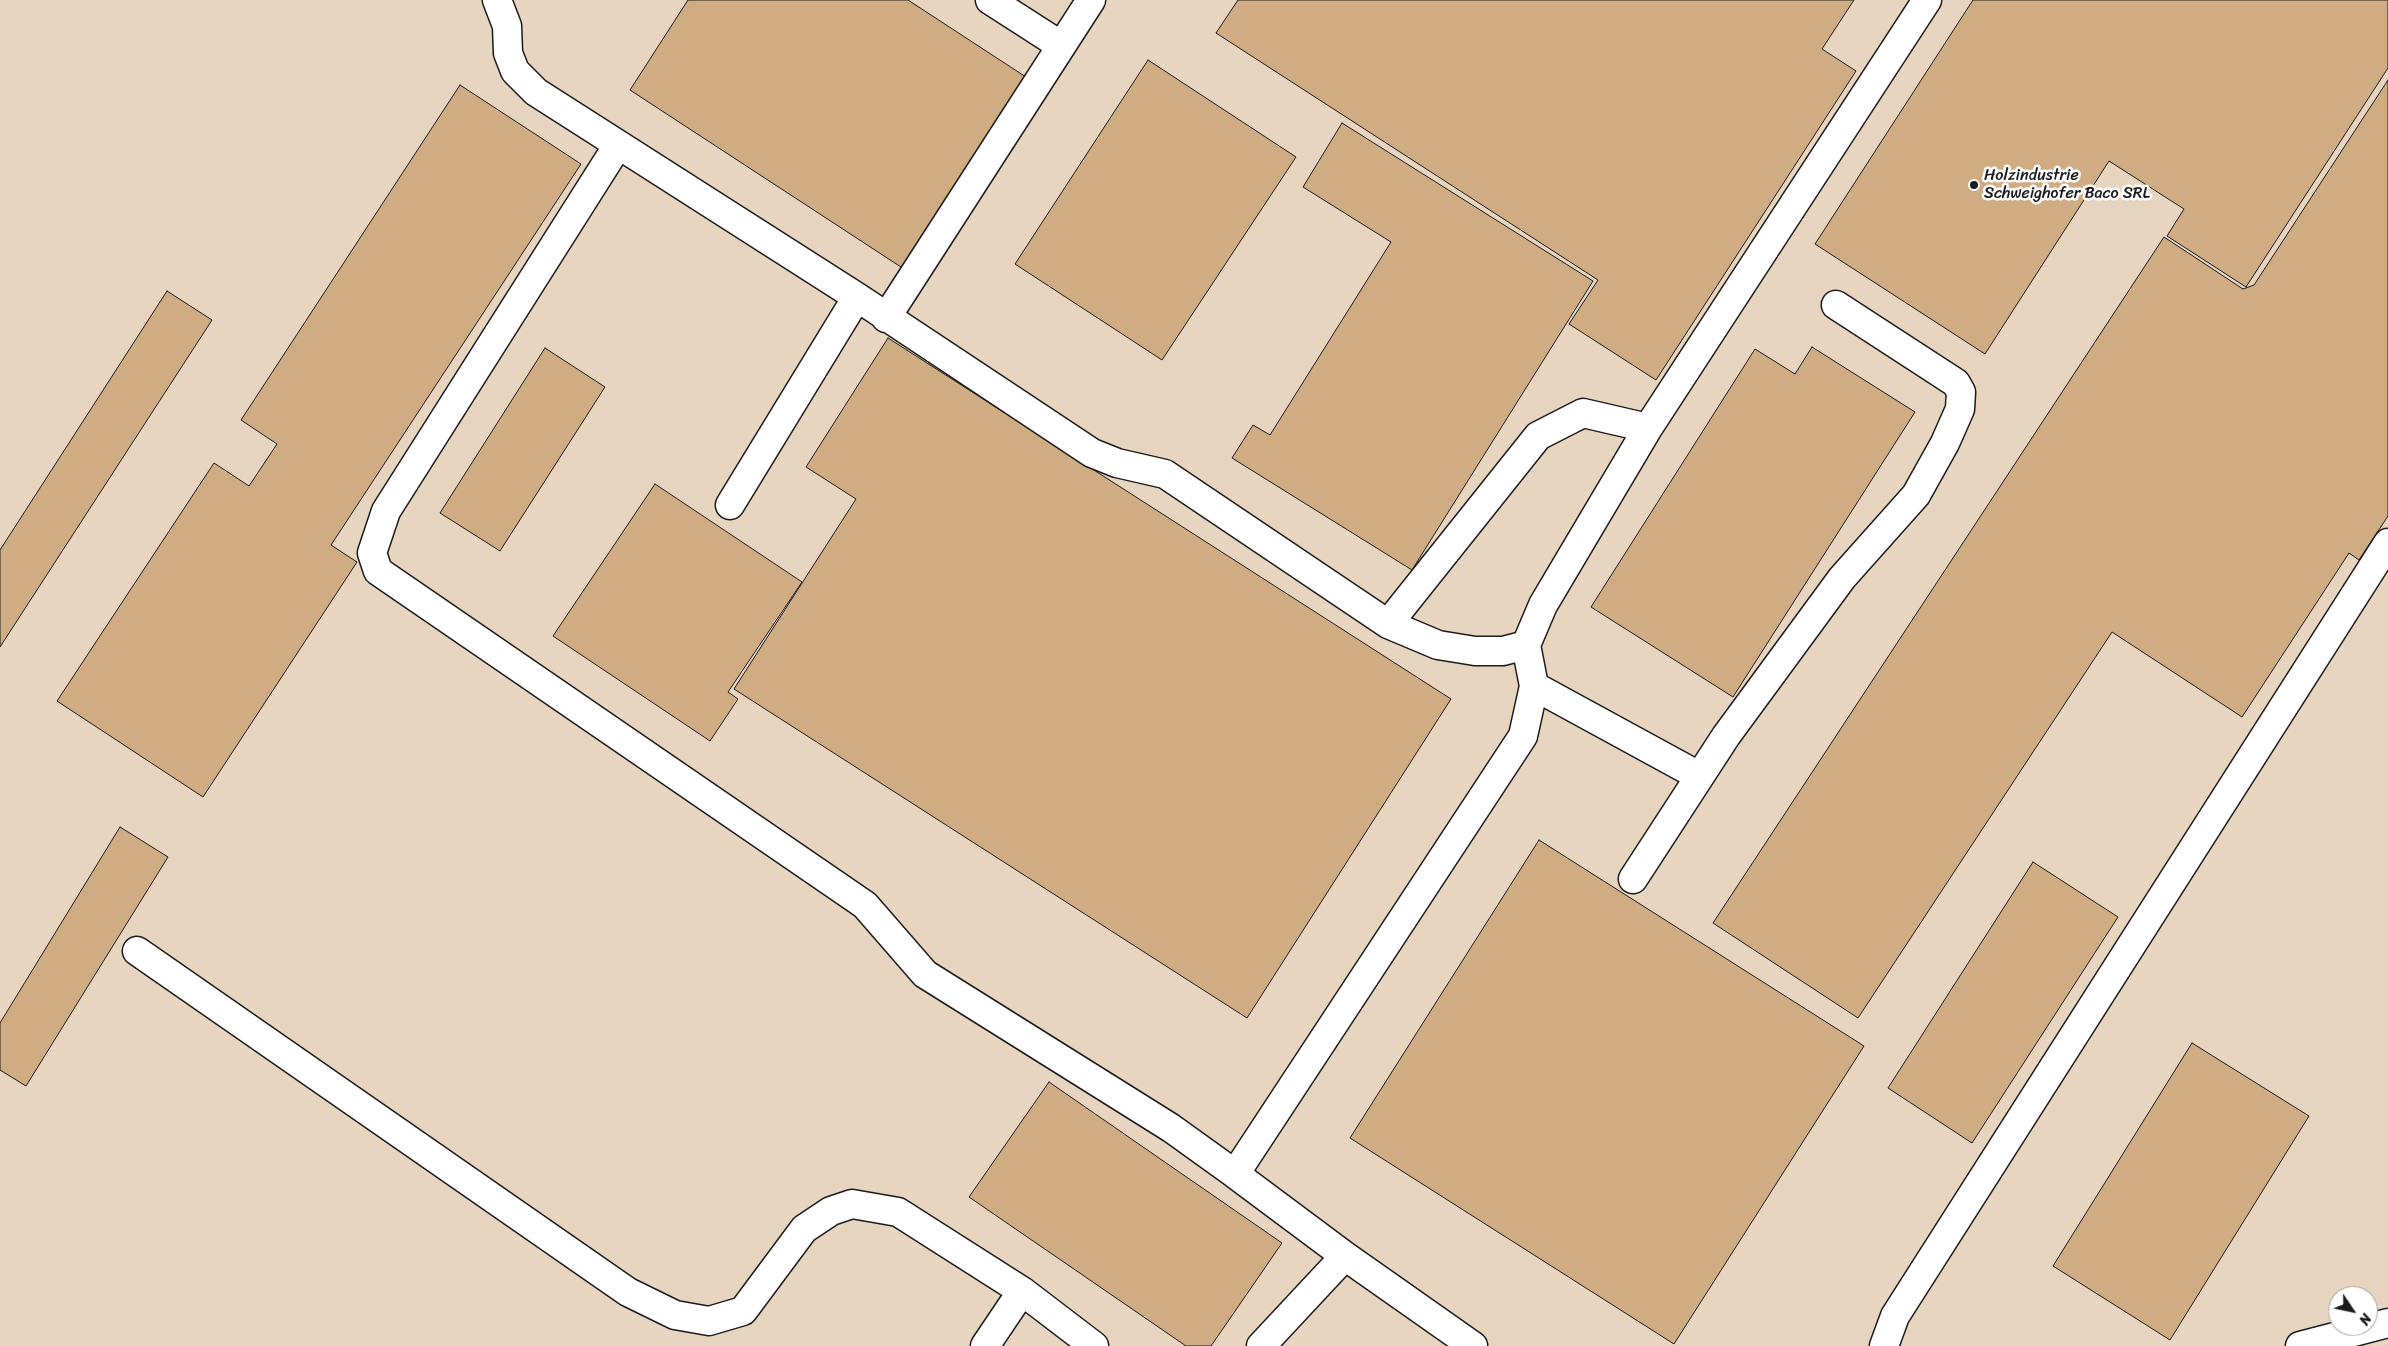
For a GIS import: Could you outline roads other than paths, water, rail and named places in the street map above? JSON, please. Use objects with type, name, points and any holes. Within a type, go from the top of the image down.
[{"type":"lane","points":[[497,0],[507,26],[508,53],[514,71],[536,92],[857,297],[1092,453],[1117,463],[1165,474],[1388,624],[1438,645],[1475,651],[1503,651],[1526,645]]},
{"type":"lane","points":[[990,0],[1060,45]]},
{"type":"lane","points":[[886,318],[1060,45],[1091,0]]},
{"type":"lane","points":[[1236,1174],[1523,736],[1534,686],[1526,645],[1543,605],[1648,428],[1927,0]]},
{"type":"lane","points":[[618,145],[386,511],[372,553],[378,571],[865,905],[926,974],[1171,1128],[1345,1256],[1473,1346]]},
{"type":"lane","points":[[730,505],[857,297]]},
{"type":"lane","points":[[1633,879],[1726,736],[1842,578],[1916,495],[1945,443],[1960,409],[1961,392],[1956,383],[1836,304]]},
{"type":"lane","points":[[1388,624],[1538,436],[1583,413],[1648,428]]},
{"type":"lane","points":[[1884,1346],[1900,1308],[2388,543]]},
{"type":"lane","points":[[1534,686],[1699,776]]},
{"type":"lane","points":[[137,951],[628,1292],[675,1315],[709,1321],[743,1311],[804,1230],[831,1211],[852,1204],[898,1212],[1022,1290],[1094,1346]]},
{"type":"lane","points":[[1261,1346],[1345,1256]]},
{"type":"lane","points":[[985,1346],[1022,1290]]},
{"type":"lane","points":[[2300,1346],[2388,1323]]},
{"type":"place","name":"Holzindustrie Schweighofer Baco SRL","points":[[1974,185]]}]
